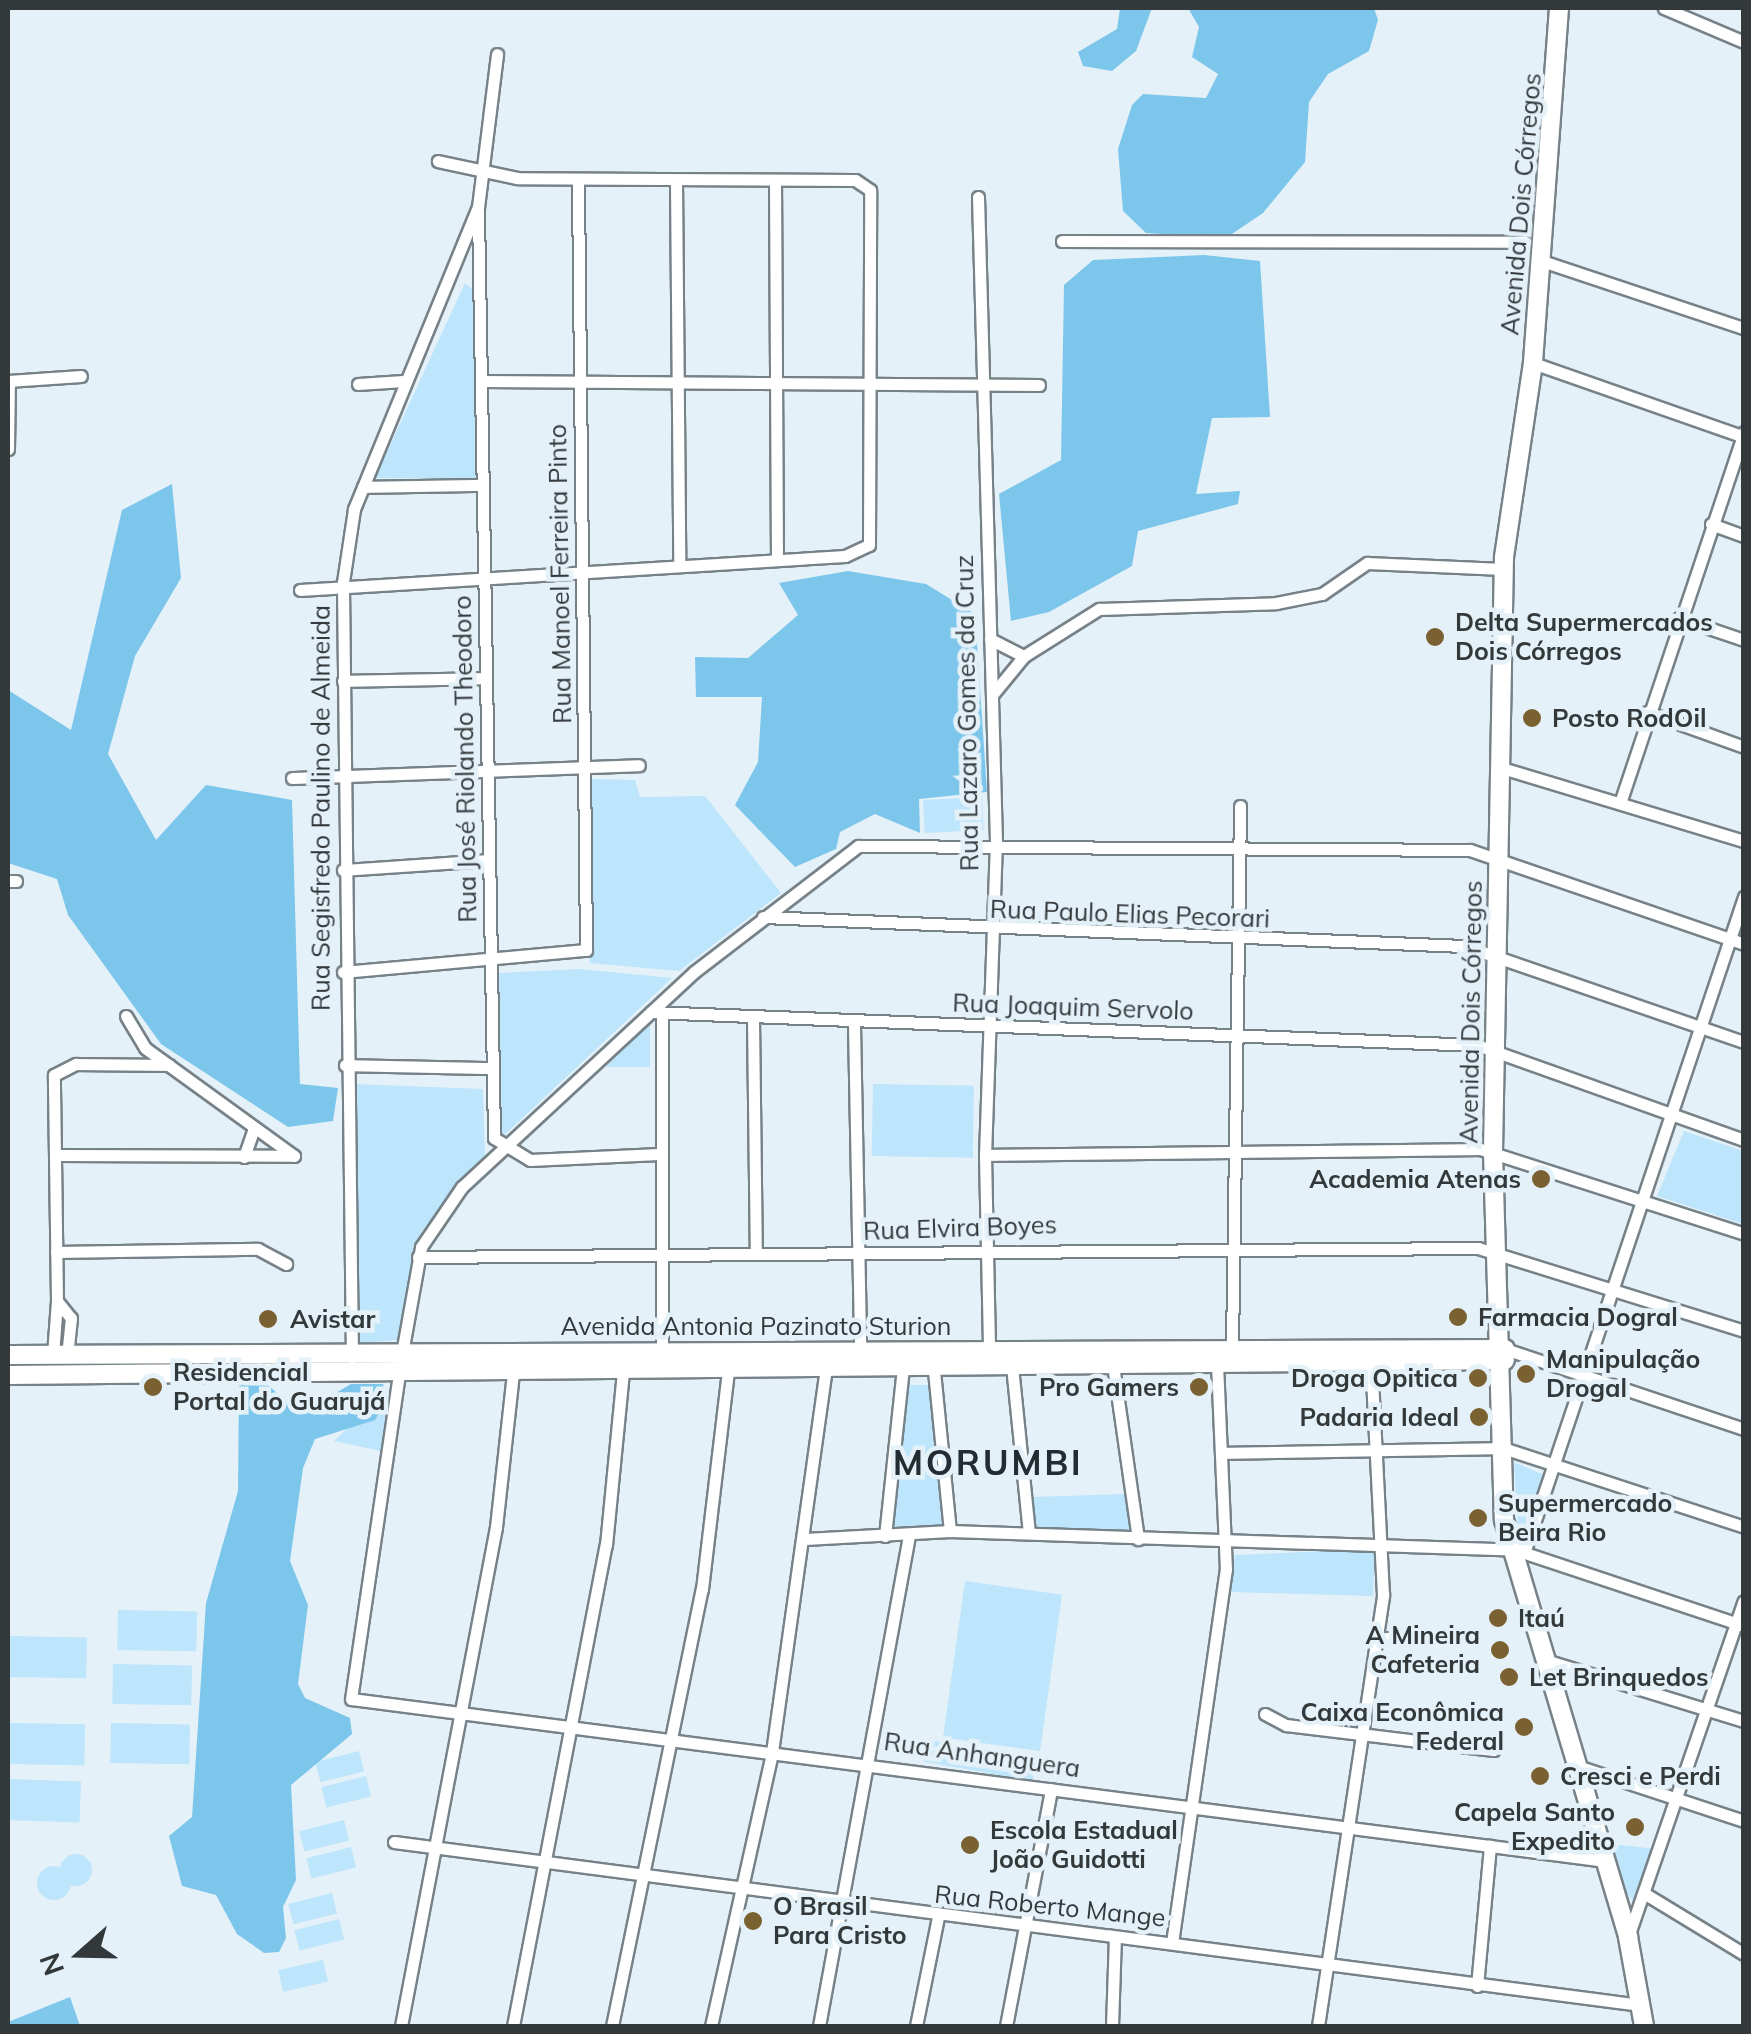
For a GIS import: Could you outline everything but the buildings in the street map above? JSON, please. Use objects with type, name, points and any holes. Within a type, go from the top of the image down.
[{"type":"main road","name":"Avenida Dois Córregos","points":[[1559,8],[1533,363],[1504,569],[1493,1154],[1503,1251],[1503,1448],[1515,1550],[1542,1659],[1628,1937],[1644,2026]]},
{"type":"main road","name":"Avenida Dois Córregos","points":[[1558,42],[1567,8]]},
{"type":"main road","name":"Avenida Antonia Pazinato Sturion","points":[[9,1376],[903,1368],[931,1358],[990,1349],[1232,1347],[1505,1354]]},
{"type":"main road","points":[[1202,1348],[1217,1363],[1232,1347]]},
{"type":"main road","name":"Avenida Antonia Pazinato Sturion","points":[[12,1355],[860,1350],[1012,1366],[1370,1361],[1505,1354]]},
{"type":"main road","points":[[826,1369],[833,1355],[860,1350]]},
{"type":"main road","points":[[9,1376],[12,1355]]},
{"type":"main road","points":[[57,1376],[60,1355]]},
{"type":"street","points":[[1664,8],[1744,42]]},
{"type":"street","name":"Rua Segisfredo Paulino de Almeida","points":[[352,1375],[343,972],[343,582],[363,487],[403,381],[478,207],[497,54]]},
{"type":"street","points":[[300,590],[343,582],[845,556],[869,545],[870,190],[855,180],[676,182],[480,174],[438,162]]},
{"type":"street","name":"Rua Manoel Ferreira Pinto","points":[[491,962],[572,958],[589,934],[578,180]]},
{"type":"street","points":[[775,180],[777,560]]},
{"type":"street","points":[[676,182],[679,562]]},
{"type":"street","name":"Rua Lazaro Gomes da Cruz","points":[[978,196],[996,841],[985,1154],[990,1349]]},
{"type":"street","name":"Rua José Riolando Theodoro","points":[[478,207],[491,1068],[494,1138],[503,1150]]},
{"type":"street","points":[[1062,240],[1526,242]]},
{"type":"street","points":[[1539,260],[1744,328]]},
{"type":"street","points":[[455,262],[481,278]]},
{"type":"street","points":[[1533,363],[1743,435],[1621,800]]},
{"type":"street","points":[[8,449],[8,381],[81,376]]},
{"type":"street","points":[[358,384],[403,381]]},
{"type":"street","points":[[482,381],[1039,385]]},
{"type":"street","points":[[363,487],[483,485]]},
{"type":"street","points":[[1711,524],[1744,536]]},
{"type":"street","points":[[992,695],[1024,656],[1099,609],[1276,602],[1322,594],[1368,563],[1504,569]]},
{"type":"street","points":[[1679,618],[1744,640]]},
{"type":"street","points":[[990,639],[1024,656]]},
{"type":"street","points":[[344,681],[486,678]]},
{"type":"street","points":[[1648,712],[1744,746]]},
{"type":"street","points":[[292,778],[639,766]]},
{"type":"street","points":[[1502,768],[1621,800],[1744,841]]},
{"type":"street","points":[[1232,1347],[1231,1035],[1240,806]]},
{"type":"street","points":[[400,1373],[418,1257],[462,1187],[764,917],[858,846],[996,841],[1470,850],[1737,942]]},
{"type":"street","points":[[344,870],[488,860]]},
{"type":"street","points":[[1515,1550],[1554,1461],[1701,1028],[1737,942],[1744,897]]},
{"type":"street","name":"Rua Paulo Elias Pecorari","points":[[764,917],[990,932],[1496,952],[1744,1042]]},
{"type":"street","points":[[343,972],[491,962]]},
{"type":"street","points":[[657,1012],[662,1352]]},
{"type":"street","name":"Rua Joaquim Servolo","points":[[657,1012],[854,1025],[987,1025],[1494,1049],[1744,1140]]},
{"type":"street","points":[[56,1156],[294,1156],[169,1065],[126,1016]]},
{"type":"street","points":[[753,1019],[756,1252]]},
{"type":"street","points":[[854,1025],[860,1350]]},
{"type":"street","points":[[60,1355],[71,1318],[57,1301],[54,1075],[76,1064],[169,1065]]},
{"type":"street","points":[[345,1066],[491,1068]]},
{"type":"street","points":[[244,1157],[254,1128]]},
{"type":"street","points":[[985,1154],[1233,1148],[1493,1154],[1744,1234]]},
{"type":"street","points":[[503,1150],[530,1160],[659,1154]]},
{"type":"street","name":"Rua Elvira Boyes","points":[[418,1257],[856,1254],[1232,1245],[1503,1251],[1744,1331]]},
{"type":"street","points":[[56,1252],[258,1249],[286,1264]]},
{"type":"street","points":[[1505,1354],[1582,1372],[1744,1429]]},
{"type":"street","points":[[931,1358],[950,1531]]},
{"type":"street","points":[[1318,2026],[1322,1968],[1343,1824],[1379,1638],[1384,1541],[1370,1361]]},
{"type":"street","points":[[1172,1942],[1226,1546],[1217,1363]]},
{"type":"street","points":[[1113,1365],[1138,1540]]},
{"type":"street","points":[[1012,1366],[1029,1533]]},
{"type":"street","points":[[885,1536],[903,1368]]},
{"type":"street","points":[[711,2026],[738,1889],[772,1752],[826,1369]]},
{"type":"street","points":[[612,2026],[640,1876],[673,1739],[728,1370]]},
{"type":"street","points":[[513,2026],[606,1545],[623,1372]]},
{"type":"street","name":"Rua Anhanguera","points":[[400,1373],[351,1699],[869,1761],[1050,1789],[1606,1861]]},
{"type":"street","points":[[401,2026],[496,1527],[513,1373]]},
{"type":"street","points":[[1222,1454],[1503,1448],[1554,1461],[1744,1527]]},
{"type":"street","points":[[805,1539],[950,1531],[1226,1546],[1384,1541],[1515,1550],[1740,1625]]},
{"type":"street","points":[[819,2026],[909,1534]]},
{"type":"street","points":[[1628,1937],[1647,1895],[1707,1708],[1740,1625],[1744,1602]]},
{"type":"street","points":[[1379,1638],[1441,1638]]},
{"type":"street","points":[[1542,1659],[1744,1721]]},
{"type":"street","points":[[1265,1714],[1286,1725],[1493,1750]]},
{"type":"street","points":[[1576,1766],[1744,1821]]},
{"type":"street","points":[[1006,2026],[1050,1789]]},
{"type":"street","name":"Rua Roberto Mange","points":[[394,1842],[543,1866],[1172,1942],[1322,1968],[1641,2005]]},
{"type":"street","points":[[1476,1986],[1490,1846]]},
{"type":"street","points":[[1647,1895],[1744,1954]]},
{"type":"street","points":[[916,2026],[938,1916]]},
{"type":"street","points":[[1112,2026],[1114,1937]]},
{"type":"shaded area","points":[[1120,8],[1152,8],[1136,51],[1112,71],[1083,66],[1078,52],[1117,29]]},
{"type":"shaded area","points":[[1188,8],[1374,8],[1378,20],[1369,51],[1328,74],[1309,102],[1305,162],[1263,213],[1226,238],[1146,233],[1123,211],[1118,149],[1132,105],[1143,94],[1206,98],[1218,74],[1192,57],[1199,27]]},
{"type":"shaded area","points":[[1204,255],[1260,261],[1270,417],[1212,418],[1196,494],[1240,491],[1238,504],[1138,531],[1132,566],[1049,612],[1011,621],[999,494],[1061,460],[1064,285],[1093,260]]},
{"type":"shaded area","points":[[465,283],[473,290],[476,479],[375,478]]},
{"type":"shaded area","points":[[172,484],[181,578],[135,656],[108,754],[156,840],[206,785],[292,800],[300,1084],[338,1088],[333,1121],[288,1127],[161,1044],[68,915],[57,879],[8,863],[8,690],[71,730],[122,510]]},
{"type":"shaded area","points":[[848,571],[926,584],[975,614],[987,792],[919,799],[920,833],[875,814],[840,832],[836,849],[795,867],[735,805],[758,762],[762,697],[696,697],[695,657],[748,658],[798,615],[779,583]]},
{"type":"shaded area","points":[[590,779],[635,780],[640,797],[705,796],[781,893],[679,971],[590,963]]},
{"type":"shaded area","points":[[982,797],[984,830],[925,833],[923,800]]},
{"type":"shaded area","points":[[580,969],[672,978],[502,1137],[498,973]]},
{"type":"shaded area","points":[[650,1022],[650,1067],[606,1067]]},
{"type":"shaded area","points":[[352,1084],[483,1089],[485,1158],[422,1231],[398,1340],[358,1343]]},
{"type":"shaded area","points":[[873,1084],[974,1086],[973,1158],[872,1156]]},
{"type":"shaded area","points":[[1684,1131],[1743,1151],[1743,1224],[1657,1196]]},
{"type":"shaded area","points":[[239,1384],[267,1384],[300,1414],[351,1384],[383,1384],[387,1399],[375,1420],[315,1439],[303,1468],[290,1561],[308,1605],[298,1684],[305,1698],[350,1718],[352,1734],[291,1785],[296,1880],[283,1907],[286,1938],[279,1952],[264,1953],[237,1934],[216,1895],[182,1886],[169,1836],[192,1817],[206,1603],[238,1491]]},
{"type":"shaded area","points":[[907,1385],[930,1385],[942,1526],[889,1529]]},
{"type":"shaded area","points":[[385,1392],[395,1393],[386,1452],[334,1441]]},
{"type":"shaded area","points":[[1514,1462],[1546,1476],[1519,1542]]},
{"type":"shaded area","points":[[1125,1494],[1131,1535],[1036,1529],[1032,1497]]},
{"type":"shaded area","points":[[1375,1549],[1373,1596],[1231,1592],[1235,1555]]},
{"type":"shaded area","points":[[965,1581],[1062,1595],[1040,1751],[943,1737]]},
{"type":"shaded area","points":[[118,1610],[197,1611],[196,1651],[117,1650]]},
{"type":"shaded area","points":[[8,1636],[87,1637],[86,1678],[8,1677]]},
{"type":"shaded area","points":[[113,1664],[192,1665],[191,1705],[112,1704]]},
{"type":"shaded area","points":[[8,1723],[85,1724],[84,1765],[8,1764]]},
{"type":"shaded area","points":[[111,1723],[190,1724],[189,1764],[110,1763]]},
{"type":"shaded area","points":[[928,1740],[1036,1759],[1033,1781],[924,1762]]},
{"type":"shaded area","points":[[359,1751],[364,1771],[320,1782],[315,1762]]},
{"type":"shaded area","points":[[366,1776],[371,1796],[326,1808],[321,1787]]},
{"type":"shaded area","points":[[8,1779],[81,1782],[80,1823],[8,1820]]},
{"type":"shaded area","points":[[344,1820],[349,1840],[304,1852],[299,1831]]},
{"type":"shaded area","points":[[1612,1844],[1656,1849],[1636,1903],[1626,1893]]},
{"type":"shaded area","points":[[351,1847],[356,1867],[311,1879],[306,1858]]},
{"type":"shaded area","points":[[76,1854],[88,1858],[92,1870],[88,1882],[76,1886],[64,1882],[60,1870],[64,1858]]},
{"type":"shaded area","points":[[54,1866],[66,1871],[71,1883],[66,1895],[54,1900],[42,1895],[37,1883],[42,1871]]},
{"type":"shaded area","points":[[332,1893],[337,1913],[293,1924],[288,1904]]},
{"type":"shaded area","points":[[339,1919],[344,1939],[299,1951],[294,1930]]},
{"type":"shaded area","points":[[323,1960],[328,1981],[283,1992],[278,1970]]},
{"type":"shaded area","points":[[70,1997],[80,2026],[8,2026],[8,2022]]},
{"type":"place","name":"Delta Supermercados Dois Córregos","points":[[1435,637]]},
{"type":"place","name":"Posto RodOil","points":[[1532,718]]},
{"type":"place","name":"Academia Atenas","points":[[1541,1179]]},
{"type":"place","name":"Farmacia Dogral","points":[[1458,1317]]},
{"type":"place","name":"Avistar","points":[[268,1319]]},
{"type":"place","name":"Manipulação Drogal","points":[[1526,1374]]},
{"type":"place","name":"Droga Opitica","points":[[1478,1378]]},
{"type":"place","name":"Residencial Portal do Guarujá","points":[[153,1387]]},
{"type":"place","name":"Pro Gamers","points":[[1199,1387]]},
{"type":"place","name":"Padaria Ideal","points":[[1479,1417]]},
{"type":"place","name":"Supermercado Beira Rio","points":[[1478,1518]]},
{"type":"place","name":"Itaú","points":[[1498,1618]]},
{"type":"place","name":"A Mineira Cafeteria","points":[[1500,1650]]},
{"type":"place","name":"Let Brinquedos","points":[[1509,1677]]},
{"type":"place","name":"Caixa Econômica Federal","points":[[1524,1727]]},
{"type":"place","name":"Cresci e Perdi","points":[[1540,1776]]},
{"type":"place","name":"Capela Santo Expedito","points":[[1635,1827]]},
{"type":"place","name":"Escola Estadual João Guidotti","points":[[970,1845]]},
{"type":"place","name":"O Brasil Para Cristo","points":[[753,1921]]},
{"type":"district","name":"MORUMBI","points":[[988,1462]]}]
